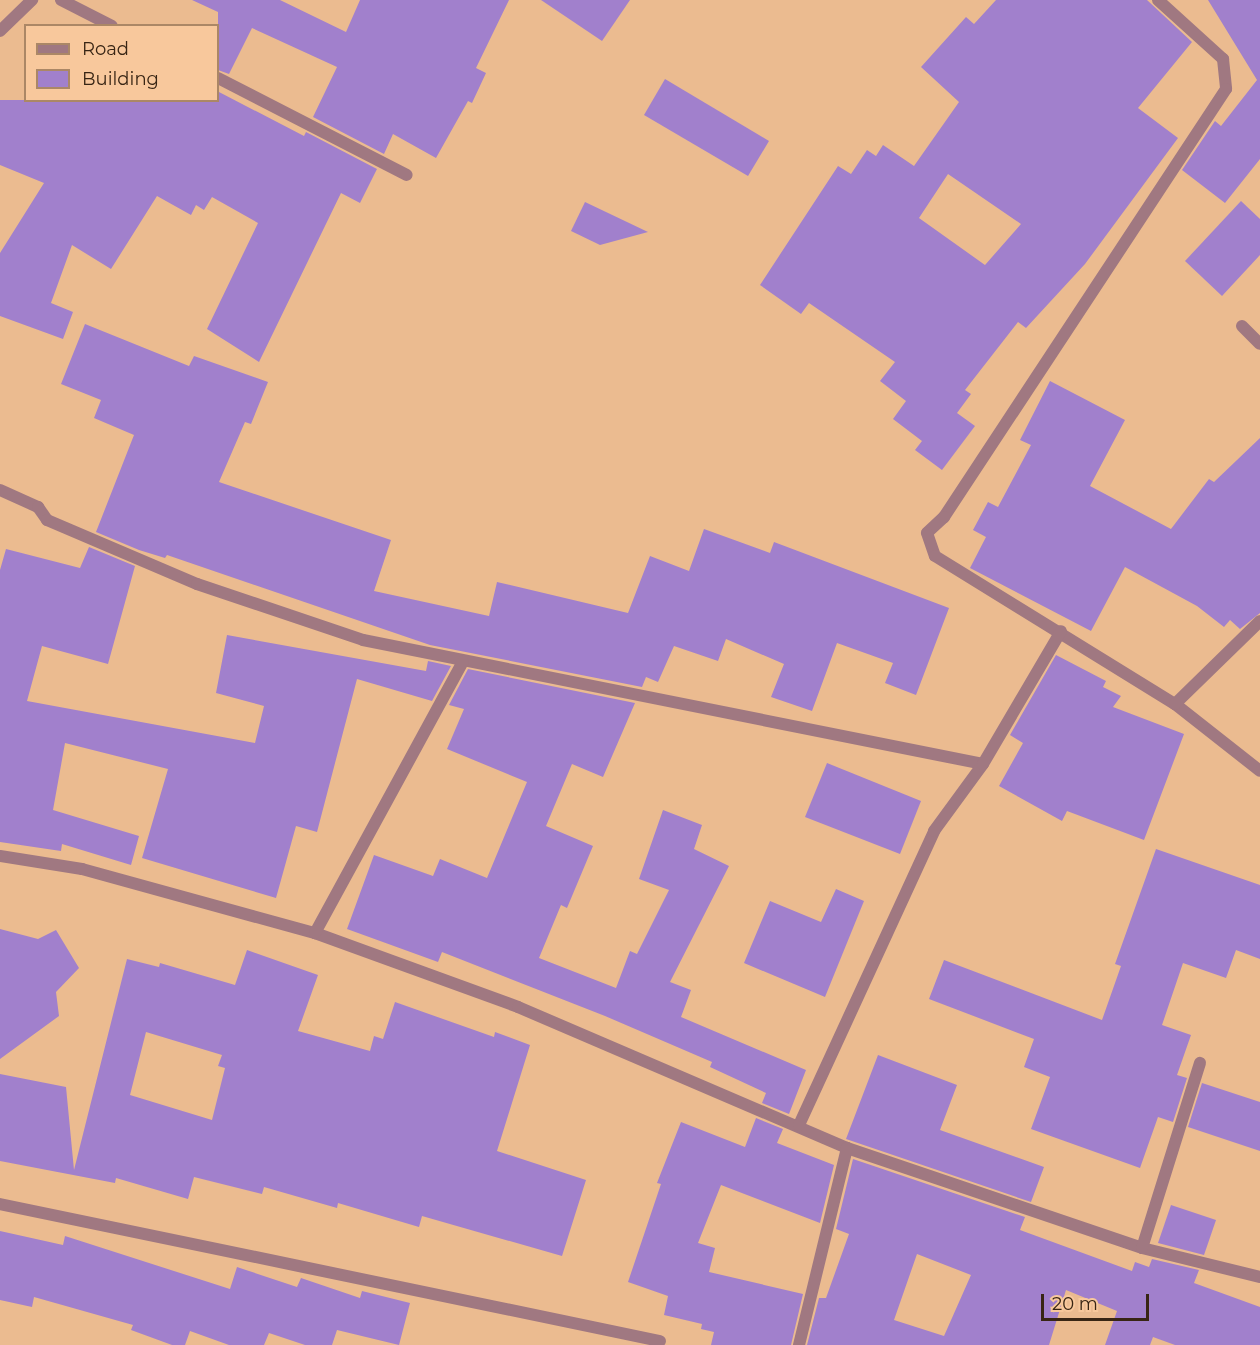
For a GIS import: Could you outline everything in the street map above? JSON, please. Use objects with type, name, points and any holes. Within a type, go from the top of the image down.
[{"type":"street","points":[[0,31],[32,0]]},
{"type":"street","points":[[61,0],[108,24]]},
{"type":"street","points":[[1158,0],[1223,59],[1226,88],[944,517],[927,533],[935,556],[1061,631],[1175,704],[1260,771]]},
{"type":"street","points":[[219,79],[407,175]]},
{"type":"street","points":[[1242,326],[1260,344]]},
{"type":"street","points":[[0,490],[38,507],[47,520],[198,584],[363,640],[463,662],[983,764]]},
{"type":"street","points":[[1175,704],[1260,621]]},
{"type":"street","points":[[799,1125],[933,831],[983,764],[1061,631]]},
{"type":"street","points":[[315,933],[463,662]]},
{"type":"street","points":[[0,856],[82,869],[315,933],[518,1007],[799,1125],[847,1148],[1142,1248],[1260,1277]]},
{"type":"street","points":[[1142,1248],[1200,1063]]},
{"type":"street","points":[[799,1345],[847,1148]]},
{"type":"street","points":[[0,1204],[660,1341]]},
{"type":"building","points":[[192,0],[280,0],[346,32],[360,0],[509,0],[476,68],[486,73],[472,103],[468,101],[436,158],[393,134],[384,154],[313,117],[337,67],[252,28],[229,74],[219,70],[218,12]]},
{"type":"building","points":[[541,0],[630,0],[602,41]]},
{"type":"building","points":[[996,0],[1147,0],[1192,42],[1138,108],[1178,138],[1085,264],[1026,328],[1018,322],[965,390],[971,394],[957,413],[975,426],[942,470],[915,450],[922,441],[893,419],[906,401],[880,381],[895,362],[809,303],[801,314],[760,285],[838,166],[851,174],[867,150],[876,156],[883,145],[914,166],[959,102],[921,67],[966,17],[974,24]],"holes":[[[948,174],[1021,224],[985,265],[919,218]]]},
{"type":"building","points":[[1208,0],[1260,0],[1260,159],[1225,203],[1182,170],[1215,121],[1221,126],[1257,80]]},
{"type":"building","points":[[665,79],[769,141],[748,176],[644,115]]},
{"type":"building","points":[[219,92],[304,136],[306,132],[377,169],[360,203],[341,193],[259,362],[207,329],[258,223],[212,197],[204,210],[196,205],[191,215],[157,196],[111,269],[72,245],[51,303],[73,312],[63,339],[0,316],[0,253],[44,183],[0,165],[0,100],[219,102]]},
{"type":"building","points":[[1241,201],[1260,219],[1260,255],[1222,296],[1185,261]]},
{"type":"building","points":[[585,202],[648,232],[600,245],[571,231]]},
{"type":"building","points":[[85,324],[189,366],[194,356],[268,382],[251,424],[245,422],[219,482],[391,540],[374,591],[489,616],[497,582],[628,613],[650,556],[689,571],[704,529],[770,553],[774,542],[949,608],[916,695],[885,683],[893,663],[837,643],[812,711],[771,697],[784,664],[726,639],[718,661],[674,646],[658,682],[646,677],[642,687],[430,645],[167,555],[165,558],[139,550],[96,532],[134,435],[94,418],[101,400],[61,384]]},
{"type":"building","points":[[1050,381],[1125,420],[1090,486],[1171,529],[1209,479],[1214,482],[1260,438],[1260,613],[1240,629],[1230,620],[1224,627],[1197,606],[1125,567],[1091,631],[970,568],[986,537],[973,530],[988,502],[998,507],[1031,445],[1020,440]]},
{"type":"building","points":[[89,547],[135,566],[108,664],[42,646],[27,701],[255,743],[264,706],[216,693],[227,635],[426,671],[428,661],[451,666],[432,701],[357,679],[317,832],[296,826],[276,898],[142,858],[168,769],[65,743],[53,810],[139,836],[131,865],[62,844],[61,851],[0,842],[0,570],[6,549],[80,568]]},
{"type":"building","points":[[1056,655],[1106,681],[1103,687],[1121,696],[1113,707],[1184,734],[1144,840],[1067,811],[1062,821],[999,786],[1023,743],[1010,735]]},
{"type":"building","points":[[468,669],[635,703],[603,777],[572,764],[546,826],[593,846],[567,908],[561,905],[539,958],[616,988],[630,951],[637,954],[669,890],[639,879],[663,810],[702,825],[694,849],[729,866],[670,982],[691,990],[681,1017],[806,1070],[789,1114],[762,1103],[766,1093],[710,1067],[712,1062],[605,1016],[442,952],[438,962],[347,929],[374,855],[433,876],[440,859],[487,878],[527,782],[447,749],[464,709],[449,705]]},
{"type":"building","points":[[827,763],[921,801],[900,854],[805,817]]},
{"type":"building","points":[[1156,849],[1260,885],[1260,959],[1236,950],[1226,978],[1183,963],[1162,1025],[1191,1035],[1177,1075],[1187,1078],[1173,1122],[1158,1117],[1140,1168],[1031,1129],[1050,1077],[1024,1067],[1034,1039],[929,999],[944,960],[1102,1020],[1121,966],[1115,964]]},
{"type":"building","points":[[836,889],[864,901],[825,997],[744,963],[770,901],[821,922]]},
{"type":"building","points":[[0,929],[38,939],[56,930],[79,968],[56,992],[59,1016],[0,1059]]},
{"type":"building","points":[[247,950],[318,975],[298,1031],[370,1051],[374,1036],[383,1039],[395,1002],[494,1037],[495,1032],[530,1045],[497,1151],[586,1180],[562,1256],[422,1216],[419,1227],[338,1203],[337,1208],[264,1187],[262,1194],[194,1177],[188,1199],[116,1178],[115,1183],[0,1161],[0,1074],[66,1087],[74,1170],[127,959],[159,967],[160,963],[235,985]],"holes":[[[146,1032],[222,1055],[218,1066],[225,1068],[212,1120],[130,1095]]]},
{"type":"building","points":[[878,1055],[957,1085],[940,1130],[1044,1167],[1031,1202],[846,1139]]},
{"type":"building","points":[[1202,1083],[1260,1102],[1260,1151],[1188,1127]]},
{"type":"building","points":[[756,1118],[783,1129],[777,1143],[834,1165],[820,1223],[721,1185],[698,1243],[715,1248],[709,1272],[803,1294],[791,1345],[711,1345],[714,1332],[701,1329],[702,1324],[664,1315],[668,1296],[628,1282],[661,1184],[657,1183],[681,1122],[745,1147]]},
{"type":"building","points":[[853,1159],[1025,1217],[1020,1230],[1132,1271],[1135,1262],[1149,1267],[1152,1259],[1199,1270],[1194,1283],[1260,1307],[1260,1345],[1175,1345],[1153,1337],[1150,1345],[1105,1345],[1117,1311],[1066,1290],[1049,1345],[807,1345],[819,1298],[826,1298],[849,1234],[836,1229]],"holes":[[[917,1254],[971,1275],[944,1336],[894,1320]]]},
{"type":"building","points":[[1171,1205],[1216,1220],[1204,1255],[1158,1243]]},
{"type":"building","points":[[0,1231],[63,1245],[65,1236],[230,1289],[237,1267],[297,1287],[301,1278],[360,1298],[362,1291],[410,1303],[399,1345],[337,1330],[332,1345],[305,1345],[269,1333],[264,1345],[229,1345],[190,1331],[185,1345],[172,1345],[131,1330],[133,1325],[34,1297],[32,1307],[0,1300]]}]
